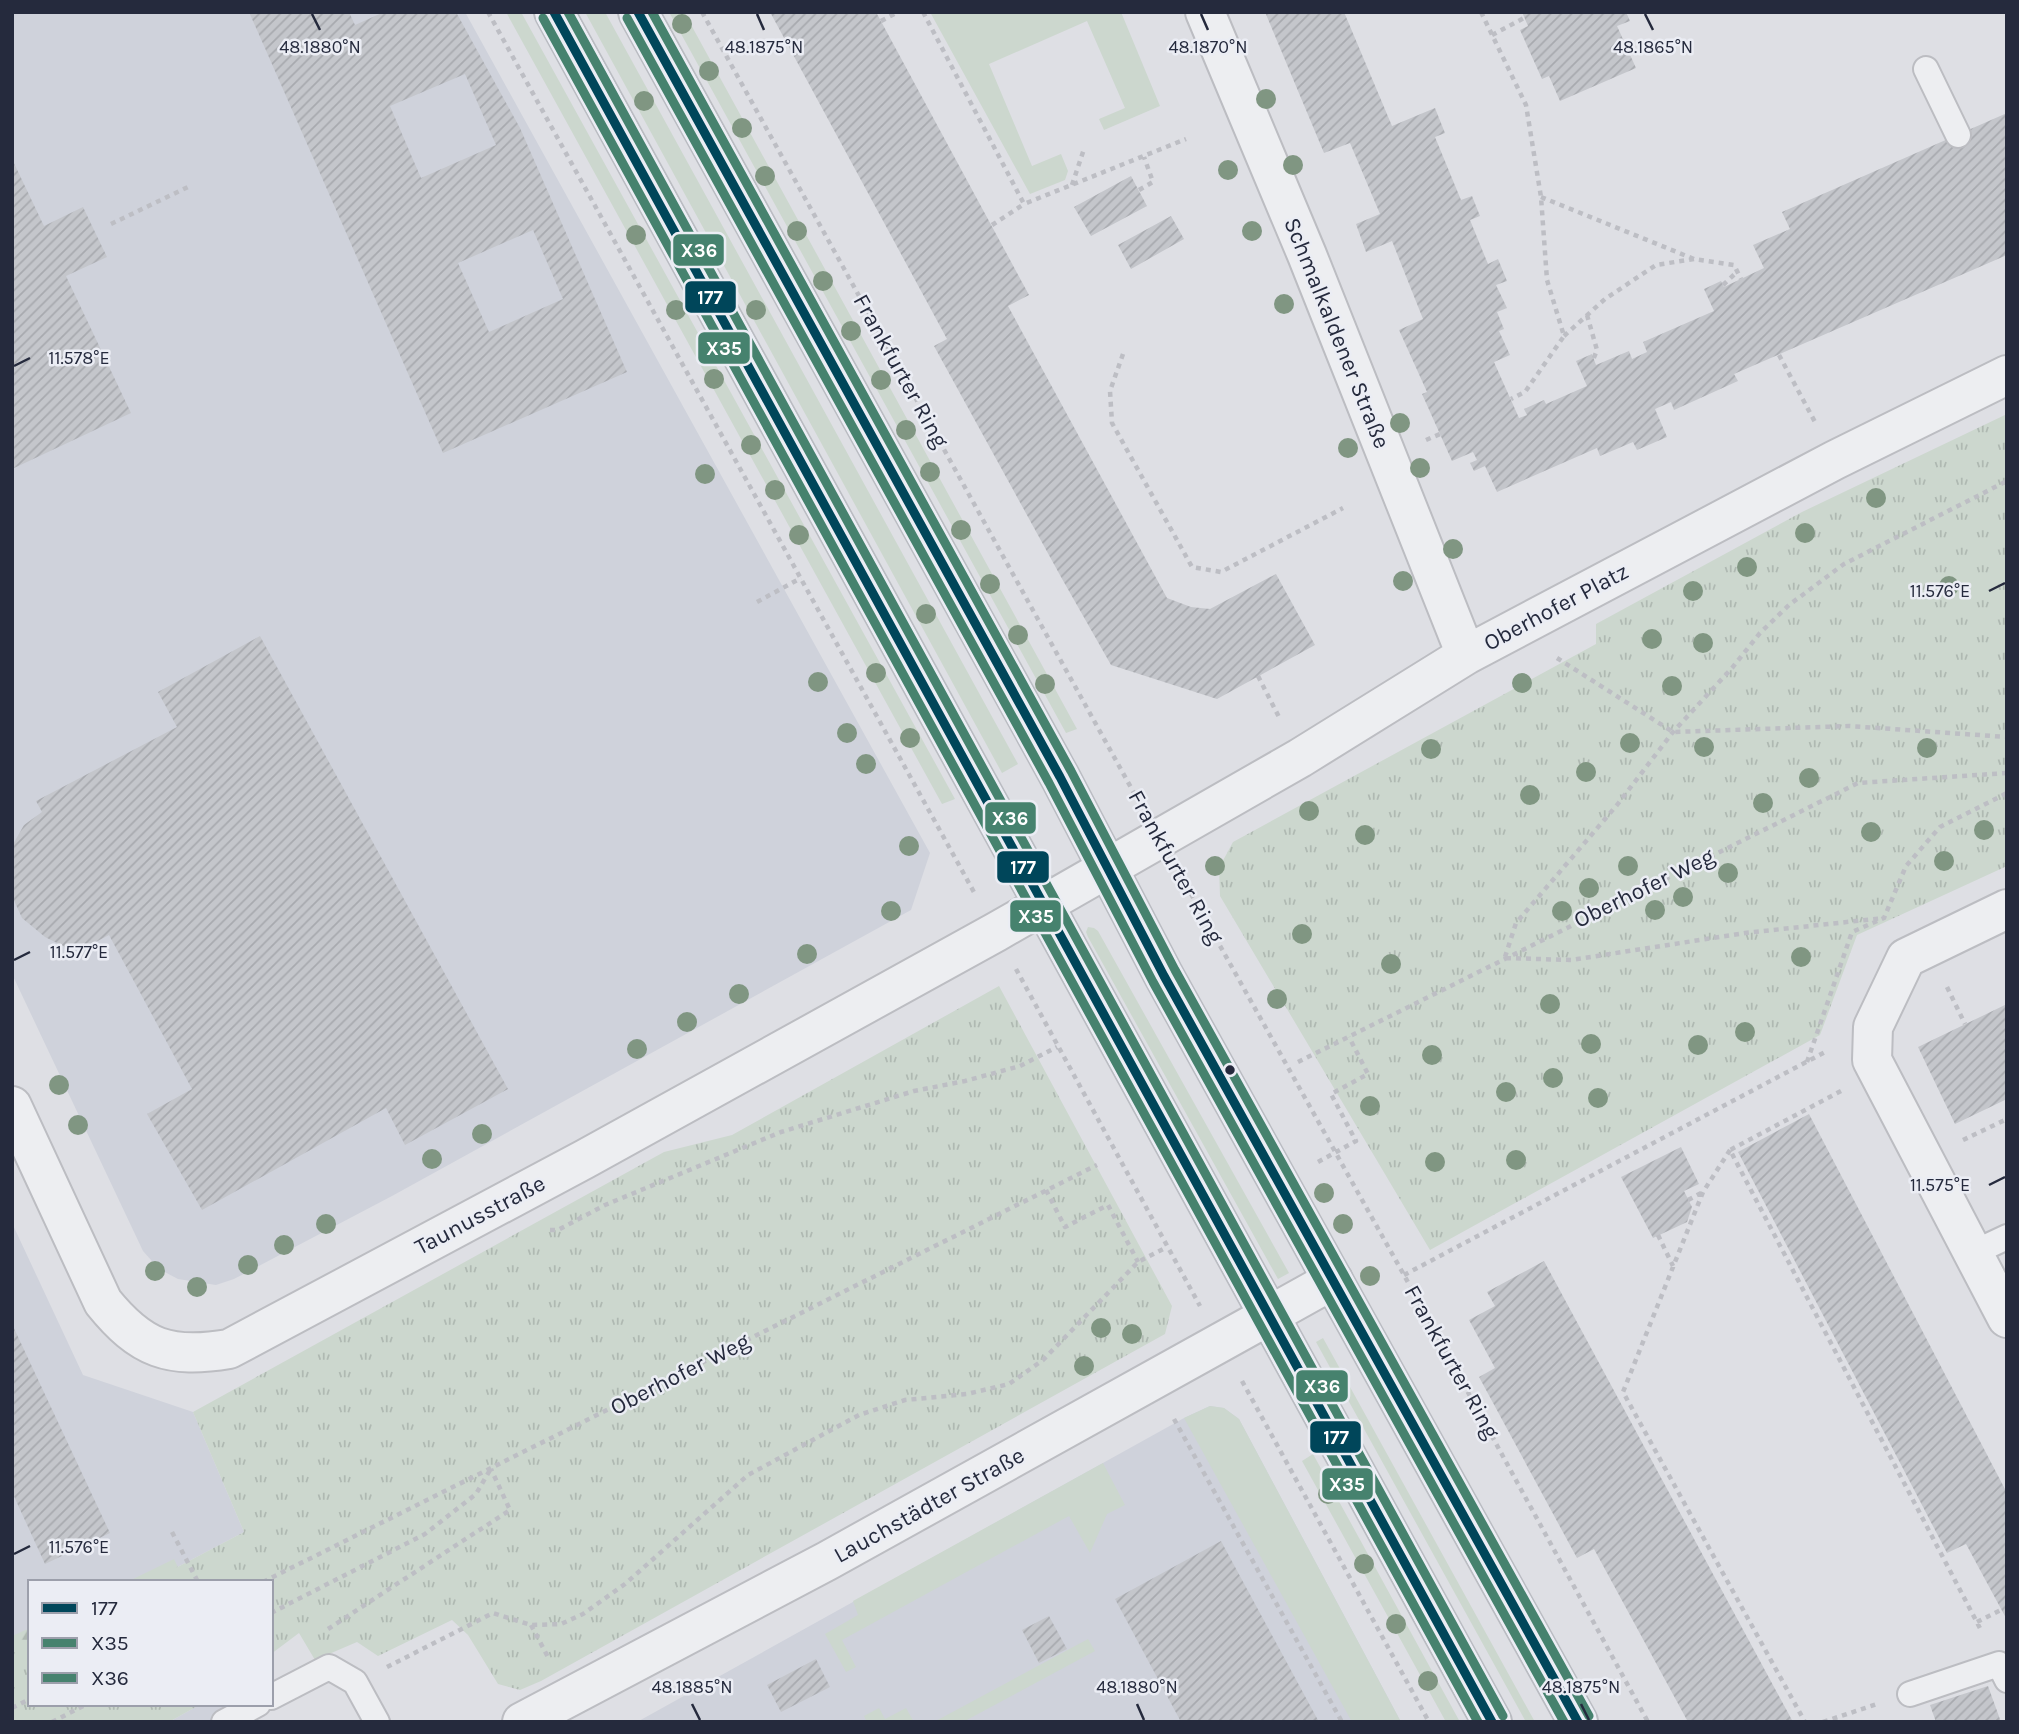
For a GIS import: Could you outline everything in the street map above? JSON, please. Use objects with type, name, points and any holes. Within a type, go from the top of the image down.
[{"type":"main road","points":[[554,12],[1492,1722]]},
{"type":"main road","points":[[638,12],[1164,976],[1578,1722]]},
{"type":"street","name":"Schmalkaldener Straße","points":[[1205,12],[1307,255],[1466,654]]},
{"type":"street","name":"Oberhofer Platz","points":[[1045,904],[1300,758],[1466,654],[1835,460],[2007,376]]},
{"type":"street","name":"Taunusstraße","points":[[12,1106],[103,1302],[122,1326],[140,1339],[163,1349],[198,1354],[229,1349],[573,1165],[1045,904]]},
{"type":"street","points":[[2007,909],[1906,958],[1873,1027],[1872,1060],[1990,1245],[2007,1318]]},
{"type":"street","name":"Lauchstädter Straße","points":[[522,1722],[827,1562],[1333,1280]]},
{"type":"lane","points":[[1926,69],[1958,135]]},
{"type":"lane","points":[[273,1696],[330,1667],[355,1682],[377,1722]]},
{"type":"lane","points":[[1910,1693],[2003,1672]]},
{"type":"lane","points":[[224,1722],[254,1706]]},
{"type":"path","points":[[488,12],[1429,1722]]},
{"type":"path","name":"Frankfurter Ring","points":[[702,12],[1109,749],[1405,1275],[1648,1722]]},
{"type":"path","points":[[881,21],[898,12]]},
{"type":"path","points":[[923,12],[1024,204]]},
{"type":"path","points":[[1481,12],[1526,105],[1541,197],[1547,280],[1564,336]]},
{"type":"path","points":[[1492,35],[1524,18]]},
{"type":"path","points":[[992,225],[1024,204],[1186,139]]},
{"type":"path","points":[[1072,186],[1084,149]]},
{"type":"path","points":[[1139,190],[1153,182],[1143,157]]},
{"type":"path","points":[[111,224],[190,186]]},
{"type":"path","points":[[1541,197],[1694,259],[1734,265],[1741,279]]},
{"type":"path","points":[[1511,398],[1525,392],[1564,336],[1605,299],[1656,265],[1694,259]]},
{"type":"path","points":[[1723,285],[1738,271]]},
{"type":"path","points":[[1587,315],[1597,350],[1593,360]]},
{"type":"path","points":[[1123,354],[1110,391],[1112,423],[1192,566],[1221,572],[1343,508]]},
{"type":"path","points":[[1779,355],[1835,460]]},
{"type":"path","points":[[1884,918],[1745,933],[1571,960],[1505,958],[1516,923],[1617,805],[1673,732],[1789,604],[1844,564],[2007,481]]},
{"type":"path","points":[[757,602],[801,578]]},
{"type":"path","points":[[1554,656],[1673,732],[1849,726],[2007,737]]},
{"type":"path","name":"Oberhofer Weg","points":[[1298,1062],[1858,783],[2007,773]]},
{"type":"path","points":[[1807,1062],[1852,932],[1884,918],[1906,866],[1940,827],[2007,793]]},
{"type":"path","points":[[1405,1275],[1873,1027]]},
{"type":"path","points":[[1318,1162],[1356,1141],[1331,1094],[1368,1074],[1348,1036]]},
{"type":"path","points":[[547,1230],[558,1230],[605,1205],[781,1132],[914,1091],[1020,1066],[1057,1047]]},
{"type":"path","points":[[1805,1722],[1623,1392],[1703,1192],[1730,1150],[1878,1072]]},
{"type":"path","points":[[1730,1150],[1846,1365],[2003,1672]]},
{"type":"path","name":"Oberhofer Weg","points":[[268,1580],[1097,1165]]},
{"type":"path","points":[[1046,1190],[1065,1227],[1108,1205],[1138,1262]]},
{"type":"path","points":[[1688,1200],[1703,1192]]},
{"type":"path","points":[[1658,1235],[1673,1266]]},
{"type":"path","points":[[355,1682],[493,1613],[531,1626],[561,1624],[583,1614],[625,1584],[748,1475],[859,1415],[905,1400],[967,1394],[1009,1384],[1043,1360],[1138,1262],[1167,1247]]},
{"type":"path","points":[[1153,1381],[1342,1722]]},
{"type":"path","points":[[273,1612],[425,1534],[476,1494],[491,1469]]},
{"type":"path","points":[[298,1683],[299,1655],[312,1639],[510,1510],[491,1469]]},
{"type":"path","points":[[172,1532],[197,1580]]},
{"type":"path","points":[[1977,1622],[2001,1610]]},
{"type":"path","points":[[1823,1722],[1910,1693]]},
{"type":"path","points":[[12,1708],[28,1700]]},
{"type":"path","points":[[51,1722],[83,1706]]},
{"type":"shaded area","points":[[12,12],[465,12],[930,853],[911,910],[392,1196],[234,1279],[216,1285],[178,1279],[159,1269],[143,1251],[12,974]]},
{"type":"shaded area","points":[[12,1223],[83,1375],[193,1412],[244,1532],[153,1580],[28,1580],[28,1645],[12,1653]]},
{"type":"shaded area","points":[[1210,1406],[1224,1408],[1239,1419],[1401,1722],[637,1722],[1184,1418]]},
{"type":"shaded area","points":[[197,1706],[225,1706],[232,1722],[169,1722]]},
{"type":"green space","points":[[506,12],[521,12],[955,799],[942,804]]},
{"type":"green space","points":[[585,12],[605,12],[1018,764],[1002,773]]},
{"type":"green space","points":[[669,12],[684,12],[1077,729],[1066,733]]},
{"type":"green space","points":[[930,12],[1121,12],[1160,106],[1104,130],[1099,119],[1125,108],[1087,21],[989,64],[1032,166],[1061,154],[1068,171],[1065,180],[1030,194]]},
{"type":"green space","points":[[2007,414],[2007,866],[1857,935],[1820,1035],[1430,1250],[1220,896],[1219,868],[1233,842],[1596,644],[1596,624],[1802,512]]},
{"type":"green space","points":[[1088,927],[1098,931],[1289,1273],[1278,1279],[1088,937]]},
{"type":"green space","points":[[999,986],[1172,1306],[1165,1334],[541,1681],[520,1690],[498,1684],[468,1635],[452,1620],[378,1656],[357,1642],[315,1660],[299,1633],[273,1652],[273,1580],[153,1580],[244,1532],[193,1412],[664,1152],[732,1135]]},
{"type":"green space","points":[[1323,1338],[1535,1722],[1526,1722],[1316,1342]]},
{"type":"green space","points":[[1210,1406],[1224,1408],[1239,1419],[1401,1722],[1352,1722],[1184,1418]]},
{"type":"green space","points":[[1313,1454],[1460,1722],[1446,1722],[1302,1461]]},
{"type":"green space","points":[[1103,1463],[1125,1505],[1107,1514],[1090,1553],[1069,1516],[842,1640],[856,1667],[846,1672],[825,1634],[858,1615],[853,1601]]},
{"type":"green space","points":[[174,1559],[184,1580],[131,1580]]},
{"type":"green space","points":[[28,1629],[28,1677],[12,1685],[12,1636]]},
{"type":"green space","points":[[1088,1639],[1095,1651],[963,1722],[934,1722]]},
{"type":"green space","points":[[28,1645],[28,1706],[197,1706],[169,1722],[12,1722],[12,1653]]},
{"type":"green space","points":[[879,1708],[885,1719],[906,1708],[914,1722],[867,1722],[864,1716]]},
{"type":"building","points":[[249,12],[349,12],[355,25],[384,12],[456,12],[520,128],[627,372],[443,453]],"holes":[[[465,74],[496,145],[421,178],[390,106]],[[533,230],[563,299],[489,332],[458,263]]]},
{"type":"building","points":[[770,12],[876,12],[1029,295],[1008,306],[1167,598],[1191,607],[1210,609],[1276,574],[1315,645],[1217,699],[1111,665],[934,346],[947,339]]},
{"type":"building","points":[[1265,12],[1344,12],[1392,126],[1435,108],[1445,133],[1435,137],[1461,200],[1472,196],[1480,216],[1470,220],[1488,264],[1498,259],[1507,281],[1496,285],[1507,308],[1497,312],[1504,329],[1499,331],[1510,355],[1494,362],[1519,418],[1527,415],[1524,409],[1544,400],[1546,404],[1587,386],[1576,361],[1592,354],[1596,365],[1629,351],[1632,359],[1647,352],[1643,342],[1714,311],[1704,289],[1721,281],[1724,287],[1764,268],[1753,245],[1790,229],[1782,212],[2007,113],[2007,255],[1734,374],[1738,381],[1674,410],[1671,402],[1655,409],[1667,437],[1637,450],[1633,442],[1600,456],[1597,448],[1497,492],[1485,466],[1474,471],[1470,463],[1477,460],[1473,452],[1452,461],[1422,394],[1427,392],[1399,330],[1423,319],[1392,241],[1366,252],[1356,224],[1380,214],[1350,143],[1324,153]]},
{"type":"building","points":[[1522,12],[1626,12],[1630,21],[1617,26],[1636,68],[1560,101],[1549,76],[1542,79],[1520,30],[1528,26]]},
{"type":"building","points":[[12,159],[44,226],[83,207],[107,257],[66,276],[131,413],[12,469]]},
{"type":"building","points":[[1131,176],[1147,206],[1091,236],[1074,207]]},
{"type":"building","points":[[1171,216],[1184,239],[1131,269],[1118,245]]},
{"type":"building","points":[[260,636],[508,1089],[405,1145],[386,1108],[202,1210],[147,1114],[192,1089],[109,935],[90,945],[67,948],[45,937],[22,918],[12,896],[12,846],[24,825],[42,812],[36,801],[177,727],[158,692]]},
{"type":"building","points":[[2007,1004],[2007,1099],[1955,1124],[1918,1047]]},
{"type":"building","points":[[1809,1114],[2007,1493],[2007,1620],[1966,1544],[1947,1553],[1738,1152]]},
{"type":"building","points":[[1681,1147],[1699,1184],[1684,1191],[1692,1207],[1687,1222],[1653,1238],[1621,1177]]},
{"type":"building","points":[[1544,1261],[1793,1722],[1688,1722],[1594,1549],[1577,1558],[1479,1377],[1495,1368],[1469,1320],[1495,1306],[1487,1292]]},
{"type":"building","points":[[12,1324],[110,1533],[45,1564],[12,1492]]},
{"type":"building","points":[[1221,1541],[1319,1722],[1181,1722],[1115,1599]]},
{"type":"building","points":[[1049,1616],[1067,1649],[1039,1663],[1022,1630]]},
{"type":"building","points":[[816,1659],[830,1687],[781,1712],[767,1685]]},
{"type":"building","points":[[1988,1686],[2001,1722],[1936,1722],[1930,1705]]},
{"type":"transit line","name":"177","points":[[554,12],[1492,1722]]},
{"type":"transit line","name":"X36","points":[[568,12],[1503,1716]]},
{"type":"transit line","name":"177","points":[[638,12],[1060,777],[1164,976],[1578,1722]]},
{"type":"transit line","name":"X36","points":[[652,12],[1071,771],[1175,970],[1589,1716]]},
{"type":"transit line","name":"X35","points":[[543,18],[1478,1722]]},
{"type":"transit line","name":"X35","points":[[627,18],[1049,783],[1153,982],[1564,1722]]}]
